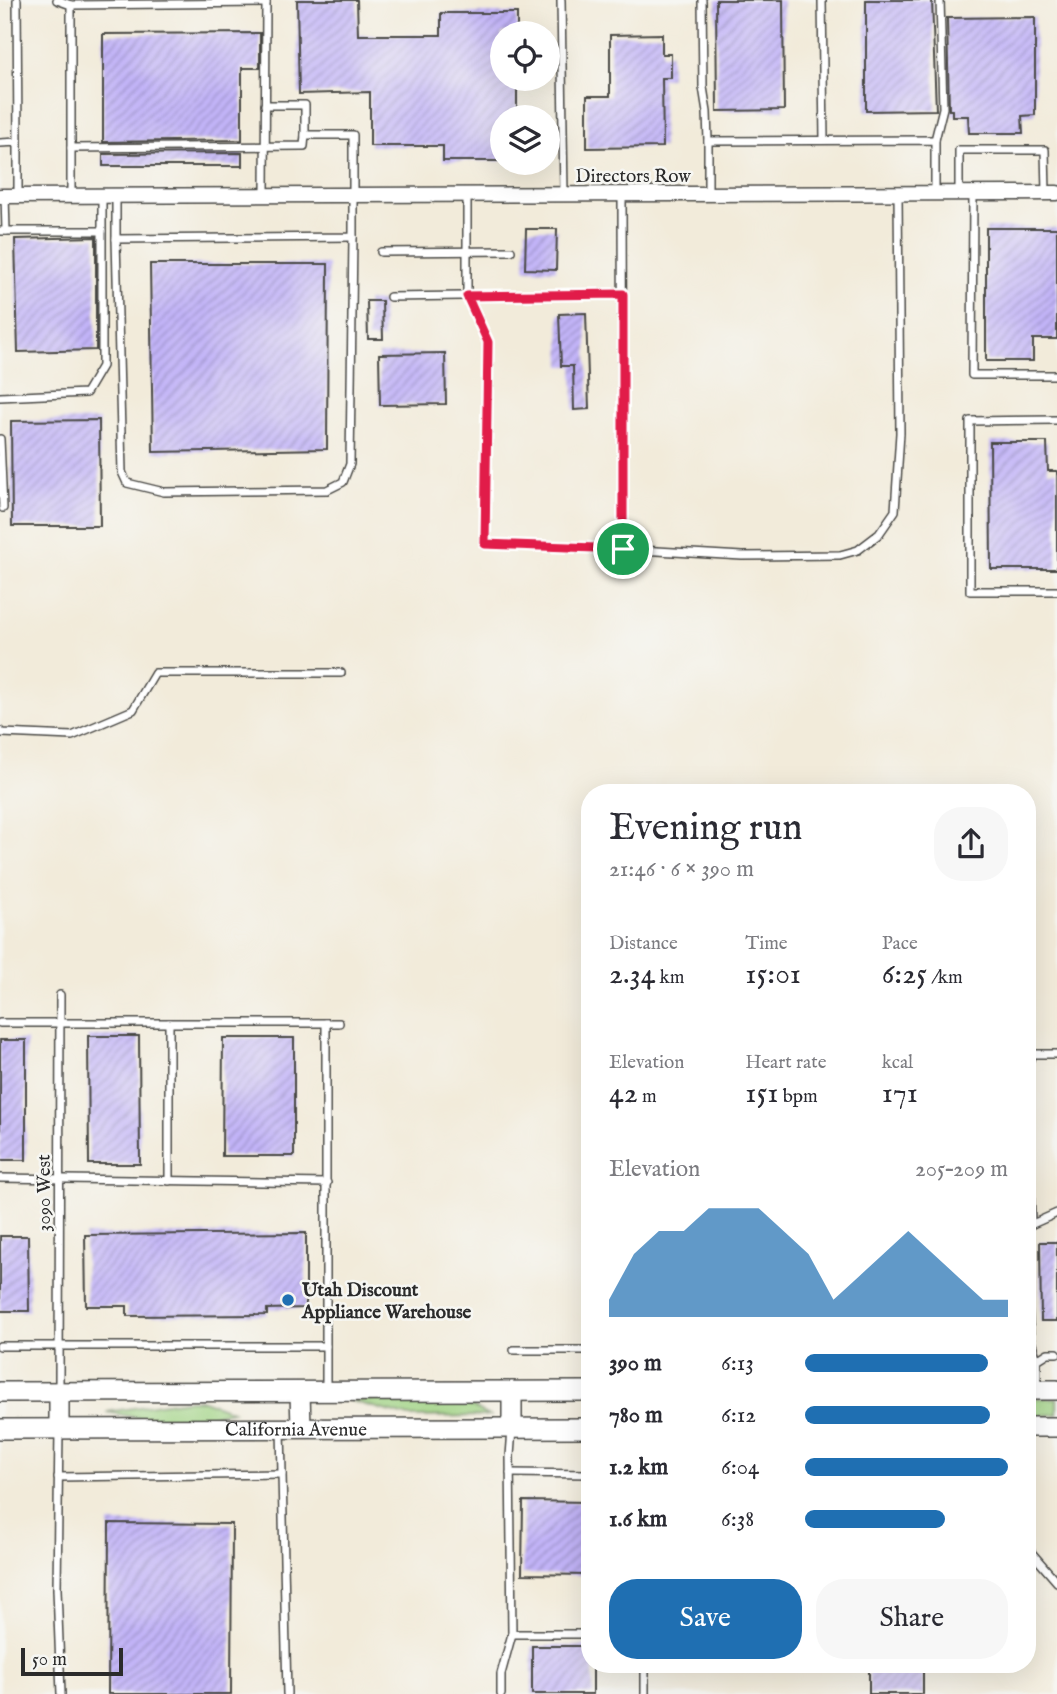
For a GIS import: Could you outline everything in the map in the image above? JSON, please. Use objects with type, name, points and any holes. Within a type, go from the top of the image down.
[{"type":"main road","points":[[512,1391],[512,1428]]},
{"type":"main road","name":"California Avenue","points":[[0,1392],[581,1391]]},
{"type":"main road","points":[[59,1392],[59,1429]]},
{"type":"main road","points":[[300,1392],[301,1428]]},
{"type":"main road","points":[[1036,1427],[1057,1427]]},
{"type":"main road","name":"California Avenue","points":[[0,1429],[581,1428]]},
{"type":"street","name":"Directors Row","points":[[8,196],[1051,193]]},
{"type":"lane","points":[[17,0],[18,142],[3,231],[102,231]]},
{"type":"lane","points":[[57,0],[71,5],[266,2],[265,195]]},
{"type":"lane","points":[[561,0],[564,194]]},
{"type":"lane","points":[[702,0],[708,194]]},
{"type":"lane","points":[[821,0],[824,141]]},
{"type":"lane","points":[[935,193],[935,141],[943,108],[940,0]]},
{"type":"lane","points":[[71,5],[71,196]]},
{"type":"lane","points":[[71,148],[304,146],[305,105],[265,105]]},
{"type":"lane","points":[[109,196],[116,239],[122,472],[127,483],[164,492],[327,490],[343,482],[350,464],[354,135],[305,135]]},
{"type":"lane","points":[[708,141],[935,141]]},
{"type":"lane","points":[[0,143],[18,142]]},
{"type":"lane","points":[[1051,193],[1045,149],[959,150],[966,193],[972,375],[1057,375]]},
{"type":"lane","points":[[467,195],[467,296],[488,342],[485,544],[742,556],[840,555],[858,550],[879,534],[895,511],[900,433],[898,193]]},
{"type":"lane","points":[[622,194],[623,549]]},
{"type":"lane","points":[[0,397],[86,393],[102,366],[102,231],[109,196]]},
{"type":"lane","points":[[116,239],[353,237]]},
{"type":"lane","points":[[381,252],[511,251]]},
{"type":"lane","points":[[390,297],[623,294]]},
{"type":"lane","points":[[1057,420],[970,421],[970,591],[1057,591]]},
{"type":"lane","points":[[0,439],[3,508]]},
{"type":"lane","points":[[0,730],[2,733],[72,736],[133,710],[155,673],[341,673]]},
{"type":"lane","name":"3090 West","points":[[59,1392],[60,995]]},
{"type":"lane","points":[[0,1023],[339,1023]]},
{"type":"lane","points":[[169,1023],[169,1181]]},
{"type":"lane","points":[[326,1023],[326,1392]]},
{"type":"lane","points":[[1036,1054],[1057,1054]]},
{"type":"lane","points":[[0,1178],[327,1183]]},
{"type":"lane","points":[[1036,1222],[1057,1213]]},
{"type":"lane","points":[[0,1346],[326,1346]]},
{"type":"lane","points":[[514,1350],[581,1350]]},
{"type":"lane","points":[[1037,1360],[1048,1353],[1057,1353]]},
{"type":"lane","points":[[1036,1357],[1040,1390]]},
{"type":"lane","points":[[501,1694],[501,1674],[512,1634],[512,1428]]},
{"type":"lane","points":[[59,1429],[57,1589],[61,1694]]},
{"type":"lane","points":[[281,1429],[287,1694]]},
{"type":"lane","points":[[510,1473],[581,1474]]},
{"type":"lane","points":[[58,1477],[282,1474]]},
{"type":"lane","points":[[1036,1558],[1057,1582]]},
{"type":"lane","points":[[512,1634],[581,1634]]},
{"type":"lane","points":[[645,1673],[645,1694]]},
{"type":"green space","points":[[1036,1398],[1057,1398],[1057,1414],[1036,1416]]},
{"type":"green space","points":[[186,1400],[203,1400],[232,1411],[199,1418],[150,1420],[107,1412]]},
{"type":"green space","points":[[348,1400],[460,1400],[489,1416],[409,1417]]},
{"type":"building","points":[[297,0],[357,0],[358,35],[441,35],[441,13],[517,13],[517,21],[490,21],[490,91],[517,91],[517,105],[490,105],[490,161],[443,161],[443,146],[370,146],[370,92],[299,94]]},
{"type":"building","points":[[716,0],[783,0],[784,110],[717,111]]},
{"type":"building","points":[[866,0],[932,0],[936,110],[866,111]]},
{"type":"building","points":[[1035,17],[1035,115],[1022,116],[1023,133],[969,133],[968,116],[952,116],[952,110],[949,110],[947,18]]},
{"type":"building","points":[[260,33],[260,68],[242,68],[242,140],[103,142],[103,34]]},
{"type":"building","points":[[662,34],[662,54],[671,54],[671,78],[662,78],[663,147],[587,148],[587,96],[610,96],[610,35]]},
{"type":"building","points":[[242,153],[242,166],[103,166],[103,154]]},
{"type":"building","points":[[986,228],[1057,228],[1057,339],[1033,339],[1033,361],[986,361]]},
{"type":"building","points":[[526,229],[557,229],[556,270],[525,269]]},
{"type":"building","points":[[96,237],[96,350],[18,352],[15,239]]},
{"type":"building","points":[[150,264],[328,264],[327,449],[153,452]]},
{"type":"building","points":[[367,301],[382,301],[383,339],[368,339]]},
{"type":"building","points":[[586,313],[589,409],[574,410],[573,366],[561,366],[559,314]]},
{"type":"building","points":[[445,353],[446,404],[380,405],[379,354]]},
{"type":"building","points":[[99,420],[100,526],[12,526],[11,421]]},
{"type":"building","points":[[990,442],[1047,442],[1048,471],[1057,471],[1057,569],[991,569]]},
{"type":"building","points":[[88,1036],[139,1036],[140,1164],[89,1164]]},
{"type":"building","points":[[223,1038],[294,1038],[294,1156],[222,1156]]},
{"type":"building","points":[[0,1040],[26,1040],[26,1160],[0,1160]]},
{"type":"building","points":[[306,1233],[306,1308],[267,1309],[267,1315],[127,1316],[127,1306],[86,1306],[85,1235]]},
{"type":"building","points":[[0,1236],[28,1236],[29,1311],[0,1311]]},
{"type":"building","points":[[1040,1242],[1057,1242],[1057,1321],[1041,1321]]},
{"type":"building","points":[[523,1501],[581,1502],[581,1575],[522,1574]]},
{"type":"building","points":[[109,1523],[232,1524],[231,1694],[108,1694]]},
{"type":"building","points":[[532,1646],[581,1646],[581,1673],[593,1673],[593,1694],[532,1694]]},
{"type":"building","points":[[869,1673],[923,1673],[923,1694],[869,1694]]},
{"type":"place","name":"Utah Discount Appliance Warehouse","points":[[288,1300]]},
{"type":"route","points":[[623,294],[623,549],[485,544],[488,342],[467,296],[623,294]]}]
